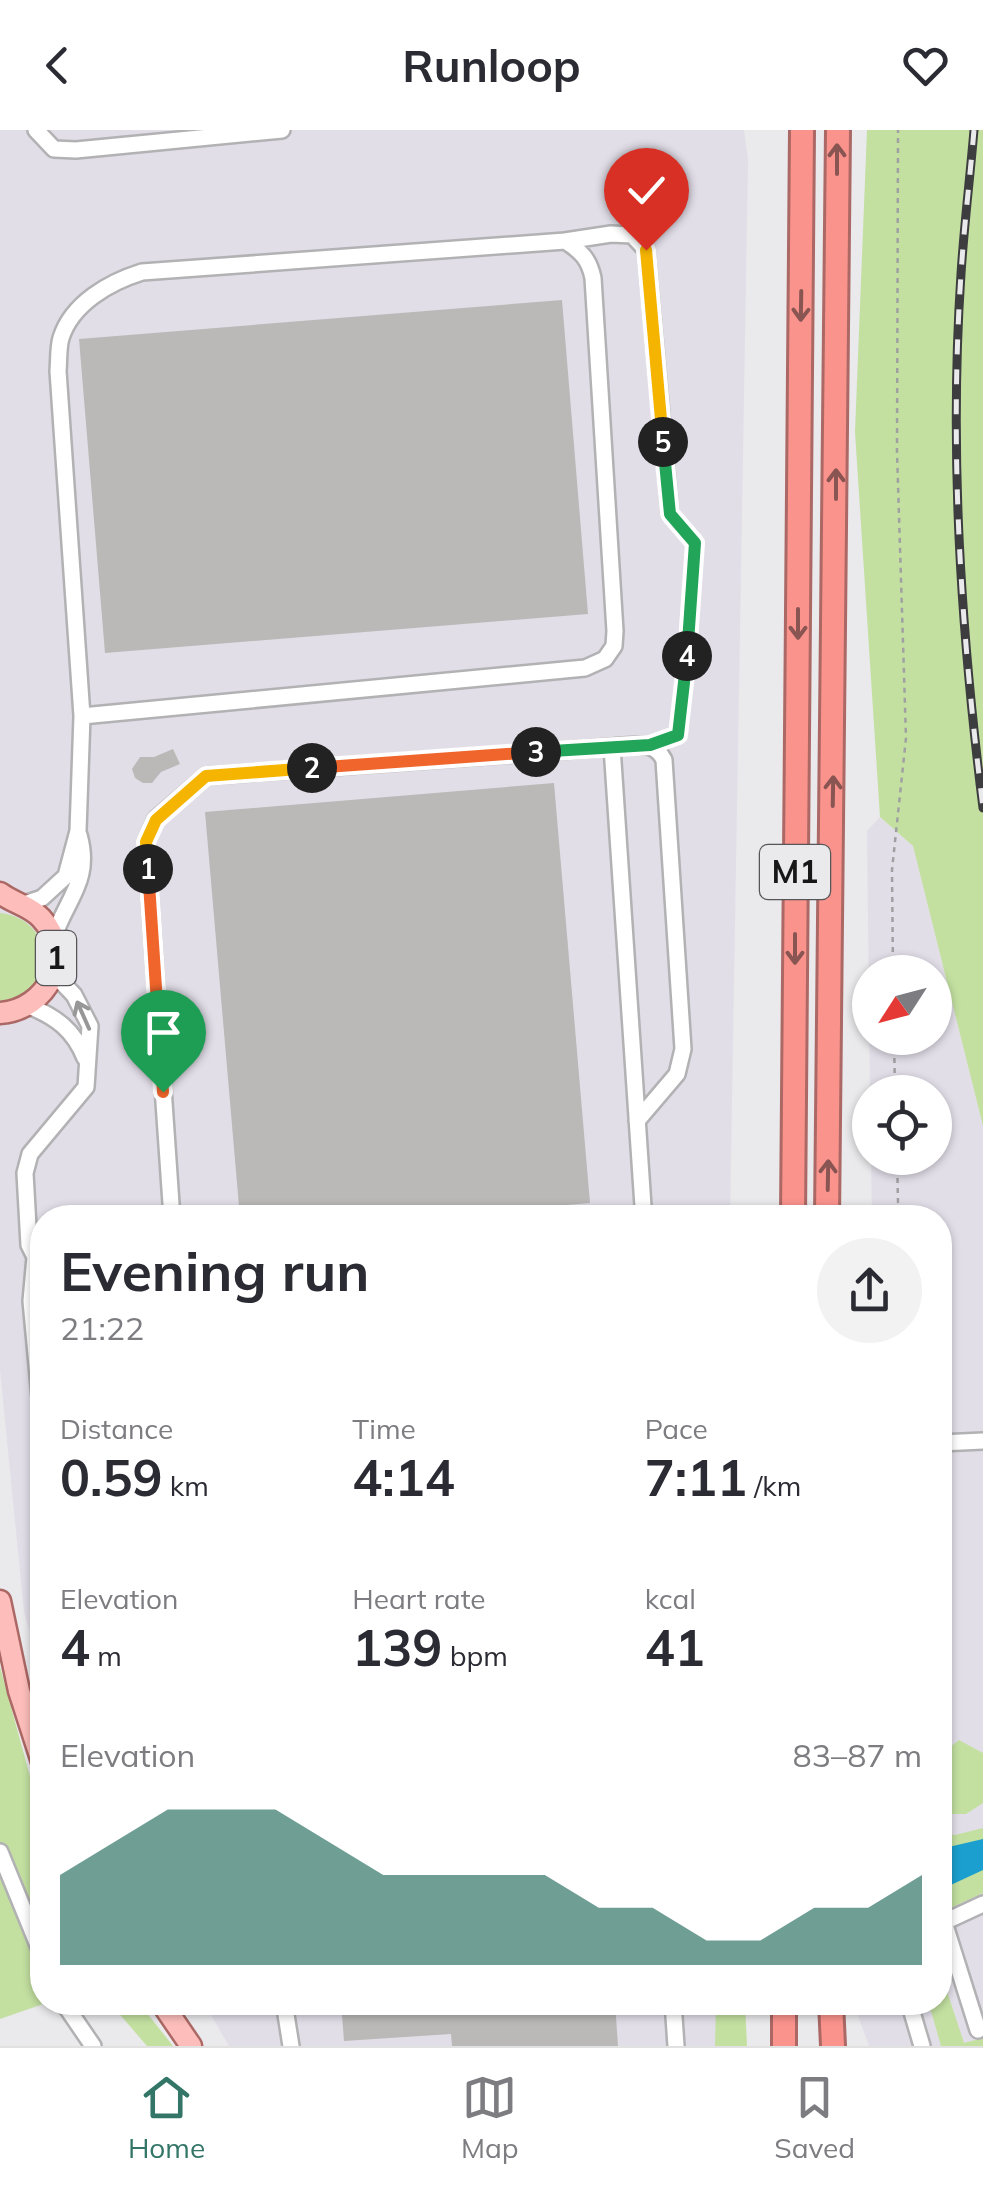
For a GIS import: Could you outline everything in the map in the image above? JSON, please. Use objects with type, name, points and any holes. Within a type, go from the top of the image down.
[{"type":"highway","name":"M1","points":[[792,1205],[802,130]]},
{"type":"highway","name":"M1","points":[[827,1205],[838,130]]},
{"type":"highway","points":[[784,2015],[784,2046]]},
{"type":"highway","points":[[818,2015],[818,2046]]},
{"type":"highway","points":[[831,2015],[833,2046]]},
{"type":"main road","name":"1","points":[[0,1036],[13,1010],[44,992],[56,962],[54,938],[41,918],[8,900]]},
{"type":"main road","points":[[0,1601],[30,1725]]},
{"type":"main road","points":[[170,2015],[190,2046]]},
{"type":"street","points":[[36,130],[54,148],[76,150],[282,130]]},
{"type":"street","points":[[8,900],[42,898],[66,876],[78,831],[82,716],[58,371],[62,336],[99,290],[142,272],[632,235],[646,250],[670,514]]},
{"type":"street","points":[[82,716],[585,668],[606,658],[614,646],[615,630],[593,278],[590,264],[565,241]]},
{"type":"street","points":[[171,1205],[146,842],[156,820],[206,776],[612,747],[650,745],[660,750],[664,760],[683,1049],[677,1074],[637,1121]]},
{"type":"street","points":[[612,747],[643,1205]]},
{"type":"street","points":[[54,938],[81,878],[85,859],[78,831]]},
{"type":"street","points":[[30,1246],[25,1173],[30,1154],[86,1087],[90,1026],[74,995],[54,974]]},
{"type":"street","points":[[13,1010],[49,1014],[73,1033],[88,1064]]},
{"type":"street","points":[[952,1443],[983,1440]]},
{"type":"street","points":[[0,1852],[30,1926]]},
{"type":"street","points":[[952,1918],[983,1904]]},
{"type":"street","points":[[952,1953],[978,2030]]},
{"type":"street","points":[[72,2015],[93,2046]]},
{"type":"street","points":[[286,2015],[292,2046]]},
{"type":"street","points":[[674,2015],[676,2046]]},
{"type":"street","points":[[914,2015],[922,2046]]},
{"type":"path","points":[[893,955],[892,870],[906,738],[898,452],[898,130]]},
{"type":"path","points":[[650,745],[678,735],[684,697],[695,543],[670,514]]},
{"type":"path","points":[[897,1175],[900,1205]]},
{"type":"shaded area","points":[[0,130],[744,130],[748,160],[730,1205],[30,1205],[30,1633],[24,1612],[0,1370]]},
{"type":"shaded area","points":[[880,817],[913,846],[940,955],[868,955],[867,831]]},
{"type":"shaded area","points":[[952,1002],[983,1126],[983,2046],[869,2046],[858,2015],[952,2015],[952,1205],[872,1205],[871,1175],[952,1175],[952,1075],[870,1075],[870,1055],[952,1055]]},
{"type":"shaded area","points":[[211,2015],[717,2015],[716,2046],[229,2046]]},
{"type":"green space","points":[[867,130],[983,130],[983,1126],[952,1002],[952,955],[940,955],[913,846],[880,817],[855,432]]},
{"type":"green space","points":[[0,913],[19,918],[33,929],[44,957],[33,985],[0,1001]]},
{"type":"green space","points":[[0,1667],[30,1776],[30,2009],[0,2019]]},
{"type":"green space","points":[[959,1740],[983,1753],[983,1803],[966,1814],[952,1814],[952,1746]]},
{"type":"green space","points":[[983,1828],[983,1893],[952,1907],[952,1834]]},
{"type":"green space","points":[[952,2006],[964,2043],[983,2038],[983,2046],[941,2046],[932,2015],[952,2015]]},
{"type":"green space","points":[[120,2015],[148,2015],[173,2046],[147,2046]]},
{"type":"green space","points":[[716,2015],[746,2015],[747,2046],[715,2046]]},
{"type":"water","points":[[983,1839],[983,1870],[952,1884],[952,1846]]},
{"type":"building","points":[[562,300],[588,614],[105,653],[79,339]]},
{"type":"building","points":[[173,749],[180,764],[161,772],[152,783],[135,778],[132,769],[140,757],[154,757]]},
{"type":"building","points":[[554,783],[590,1203],[239,1205],[205,812]]},
{"type":"building","points":[[342,2015],[616,2015],[618,2046],[452,2046],[451,2034],[344,2041]]},
{"type":"railway","points":[[974,130],[962,256],[956,408],[963,608],[983,808]]},
{"type":"route","points":[[163,1092],[146,842],[156,820],[206,776],[650,745],[678,735],[695,543],[670,514],[646,250]]}]
